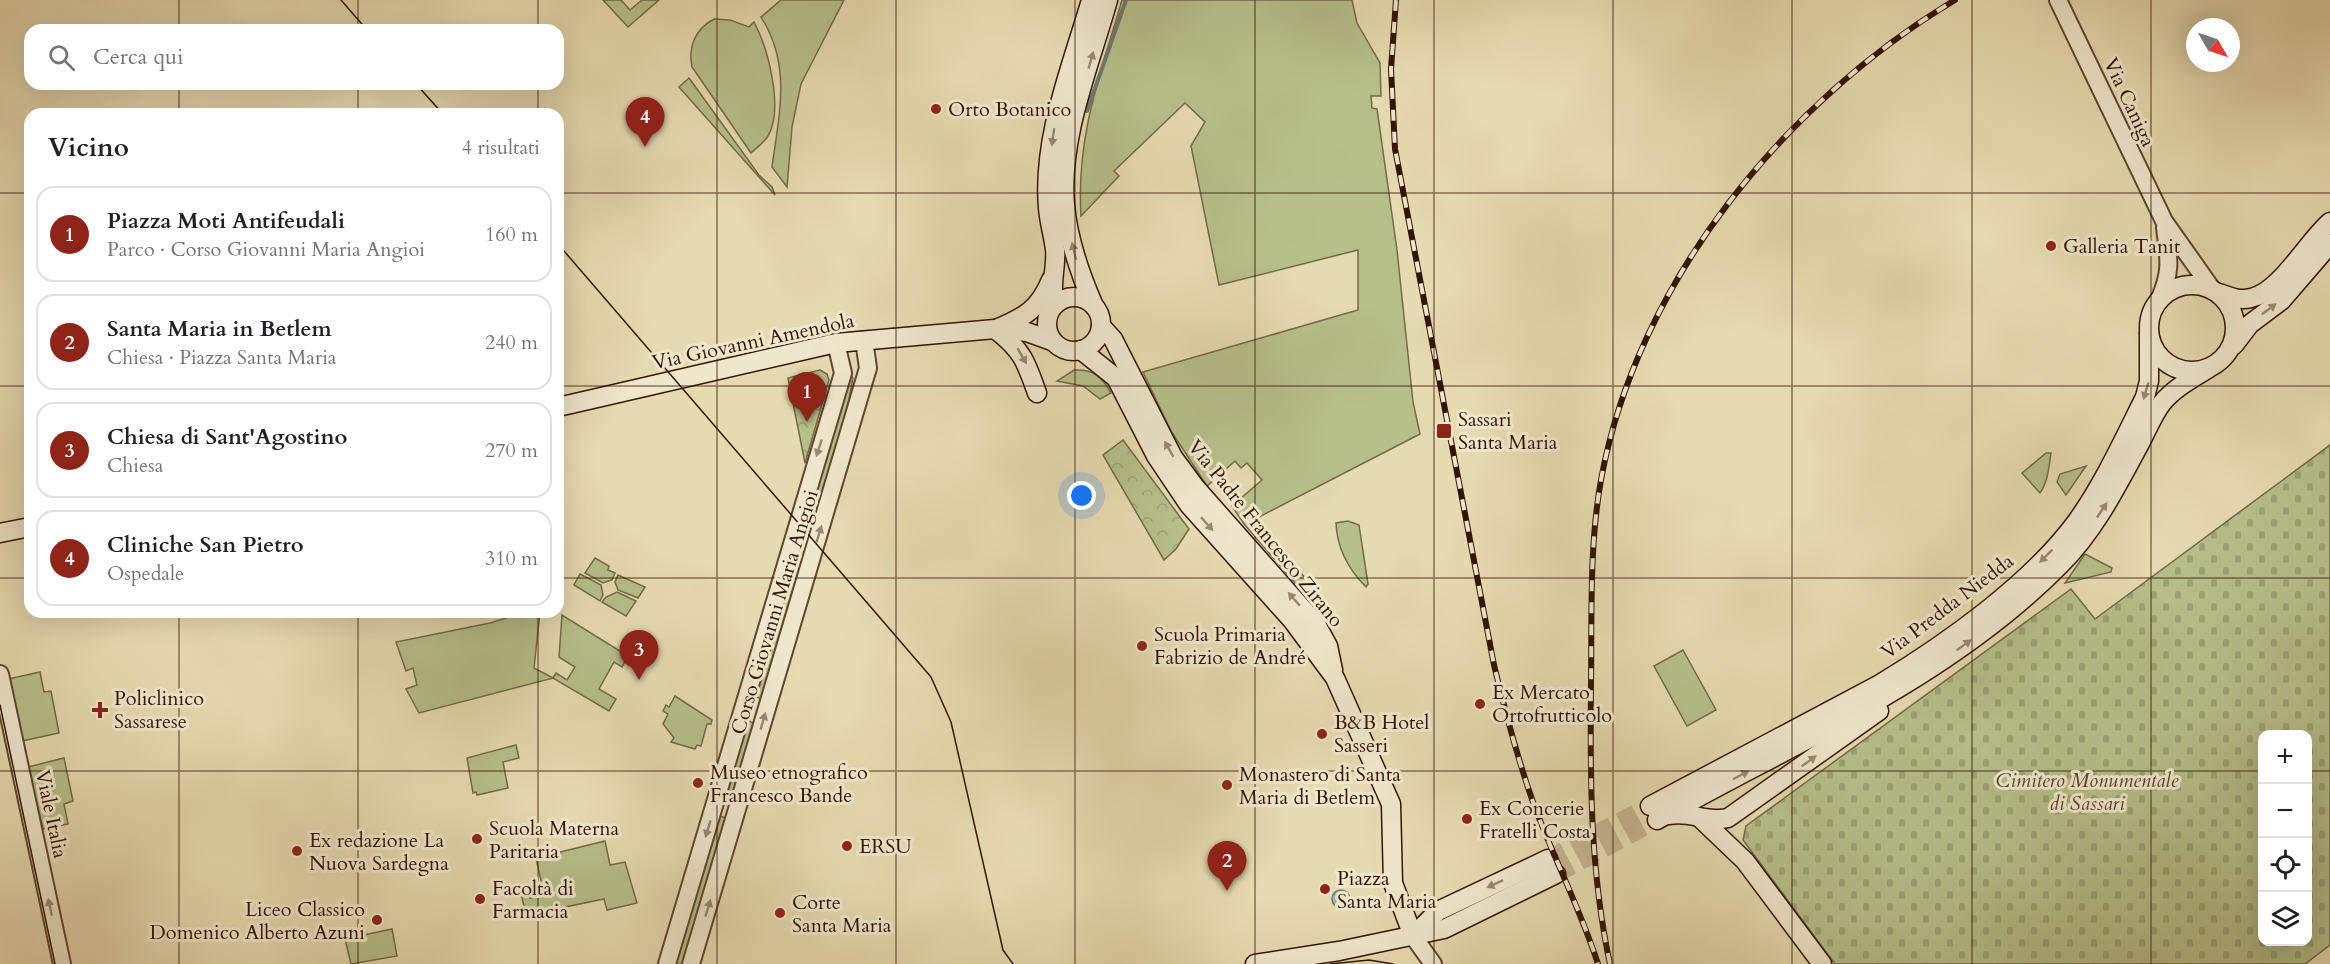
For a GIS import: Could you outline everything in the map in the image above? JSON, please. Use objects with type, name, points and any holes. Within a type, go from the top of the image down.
[{"type":"main road","points":[[1091,0],[1054,129],[1048,189],[1055,250],[1052,294],[1054,305],[1046,324],[1052,341],[1080,357],[1095,341],[1101,326],[1100,315],[1080,274],[1070,231],[1065,204],[1066,169],[1070,134],[1108,0]]},
{"type":"main road","points":[[2330,222],[2275,283],[2260,295],[2244,299],[2198,285],[2184,285],[2170,290],[2159,300],[2153,310],[2149,333],[2156,351],[2170,365],[2182,370],[2208,368],[2229,351],[2250,324],[2282,300],[2330,244]]},
{"type":"main road","points":[[1033,309],[1043,299],[1053,275]]},
{"type":"main road","points":[[2216,291],[2228,303],[2236,326],[2229,351]]},
{"type":"main road","points":[[1054,305],[1071,296],[1088,300],[1094,306]]},
{"type":"main road","name":"Via Giovanni Amendola","points":[[995,329],[1033,309],[1054,305]]},
{"type":"main road","name":"Via Padre Francesco Zirano","points":[[1101,326],[1113,339],[1173,457],[1196,487],[1316,624],[1328,646],[1335,678],[1391,804],[1393,883],[1413,936]]},
{"type":"main road","points":[[995,329],[1015,345],[1026,361],[1037,393]]},
{"type":"main road","name":"Via Giovanni Amendola","points":[[564,406],[836,343],[995,329],[1028,332],[1052,341]]},
{"type":"main road","name":"Via Predda Niedda","points":[[1656,814],[1698,780],[1912,664],[2008,593],[2051,552],[2076,522],[2099,487],[2145,397],[2149,381],[2149,333]]},
{"type":"main road","name":"Via Padre Francesco Zirano","points":[[1080,357],[1103,365],[1116,378],[1155,456],[1189,505],[1292,620],[1335,678]]},
{"type":"main road","name":"Via Predda Niedda","points":[[1656,814],[1685,812],[1713,821],[1728,819],[1884,707],[1930,669],[2018,606],[2063,562],[2112,497],[2161,404],[2177,389],[2208,368]]},
{"type":"main road","points":[[0,533],[24,528]]},
{"type":"main road","name":"Via Predda Niedda","points":[[1656,814],[1689,802],[1930,669]]},
{"type":"main road","points":[[1698,780],[1689,793],[1689,802],[1700,818],[1745,861],[1822,964]]},
{"type":"main road","points":[[1744,808],[1736,819],[1732,834],[1745,861]]},
{"type":"main road","points":[[1255,964],[1444,929],[1552,867]]},
{"type":"street","name":"Via Caniga","points":[[2058,0],[2164,221],[2216,291]]},
{"type":"street","name":"Via Caniga","points":[[2159,300],[2168,279],[2170,264],[2164,221]]},
{"type":"street","name":"Corso Giovanni Maria Angioi","points":[[691,964],[868,368],[864,340]]},
{"type":"street","name":"Corso Giovanni Maria Angioi","points":[[667,964],[843,372],[836,343]]},
{"type":"street","name":"Viale Italia","points":[[0,674],[62,964]]},
{"type":"street","points":[[1413,936],[1433,964]]},
{"type":"green space","points":[[603,0],[621,0],[630,10],[642,0],[659,0],[628,27]]},
{"type":"green space","points":[[781,0],[844,0],[801,84],[792,127],[787,187],[772,167],[780,109],[780,72],[771,35],[761,17]]},
{"type":"green space","points":[[1122,0],[1352,0],[1357,23],[1380,63],[1381,96],[1371,96],[1372,108],[1377,109],[1397,250],[1413,402],[1420,434],[1257,518],[1326,604],[1315,606],[1244,524],[1232,506],[1262,480],[1247,463],[1241,468],[1235,461],[1207,486],[1171,431],[1143,372],[1358,310],[1358,250],[1219,285],[1191,146],[1205,122],[1185,103],[1114,171],[1119,176],[1081,216],[1082,159],[1091,106]]},
{"type":"green space","points":[[714,19],[730,20],[749,27],[754,22],[769,62],[775,110],[773,124],[766,139],[751,153],[692,67],[691,52],[694,39],[707,23]]},
{"type":"green space","points":[[689,78],[759,175],[772,187],[775,195],[679,87]]},
{"type":"green space","points":[[820,370],[827,374],[829,380],[805,463],[788,378]]},
{"type":"green space","points":[[1074,370],[1097,375],[1111,393],[1100,399],[1083,386],[1057,381]]},
{"type":"green space","points":[[851,374],[853,378],[841,441],[816,526],[804,523]]},
{"type":"green space","points":[[1123,440],[1189,529],[1176,549],[1164,560],[1103,455]]},
{"type":"green space","name":"Cimitero Monumentale di Sassari","points":[[2330,445],[2330,945],[2305,964],[1835,964],[1743,840],[1746,826],[2071,589],[2095,619]]},
{"type":"green space","points":[[2046,453],[2051,453],[2050,463],[2040,493],[2022,473]]},
{"type":"green space","points":[[2086,466],[2066,495],[2057,482],[2060,474]]},
{"type":"green space","points":[[1348,521],[1359,525],[1368,584],[1366,587],[1354,573],[1341,549],[1336,523]]},
{"type":"green space","points":[[2085,554],[2112,568],[2111,572],[2065,583]]},
{"type":"green space","points":[[595,558],[609,566],[608,570],[615,573],[612,580],[603,583],[585,573]]},
{"type":"green space","points":[[793,560],[805,563],[763,699],[752,696]]},
{"type":"green space","points":[[580,574],[601,585],[603,595],[600,601],[574,585]]},
{"type":"green space","points":[[618,575],[645,587],[638,598],[618,590],[615,582]]},
{"type":"green space","points":[[617,592],[636,601],[626,616],[602,602],[606,597]]},
{"type":"green space","points":[[564,616],[628,656],[622,667],[614,662],[599,689],[616,699],[609,711],[553,678],[556,673],[567,680],[575,667],[559,657],[562,618]]},
{"type":"green space","points":[[506,618],[539,618],[534,668],[553,678],[419,713],[406,689],[417,685],[413,668],[406,671],[396,642]]},
{"type":"green space","points":[[1683,650],[1716,710],[1687,726],[1654,666]]},
{"type":"green space","points":[[40,672],[44,692],[51,691],[59,733],[22,741],[8,679]]},
{"type":"green space","points":[[675,696],[712,720],[711,724],[707,724],[701,746],[697,745],[695,749],[671,742],[674,738],[663,724],[668,714],[663,711],[666,705],[669,707]]},
{"type":"green space","points":[[746,720],[756,724],[734,795],[724,792]]},
{"type":"green space","points":[[516,745],[519,758],[503,762],[508,788],[477,795],[476,792],[473,793],[467,758]]},
{"type":"green space","points":[[64,758],[73,801],[64,804],[68,824],[43,829],[28,767]]},
{"type":"green space","points":[[717,815],[729,819],[685,964],[672,964]]},
{"type":"green space","points":[[605,841],[610,865],[625,862],[637,903],[607,910],[604,899],[526,915],[520,889],[527,888],[530,898],[544,895],[536,858]]},
{"type":"green space","points":[[392,929],[397,956],[351,964],[345,939]]},
{"type":"water","points":[[1341,890],[1347,893],[1350,899],[1347,905],[1341,908],[1335,905],[1332,899],[1335,893]]},
{"type":"waterway","points":[[1087,111],[1126,0]]},
{"type":"tunnel","points":[[1548,859],[1650,806]]},
{"type":"tunnel","points":[[1556,874],[1657,820]]},
{"type":"tram line","points":[[341,0],[362,24]]},
{"type":"tram line","points":[[421,90],[438,108]]},
{"type":"tram line","points":[[564,251],[931,677],[951,722],[1003,950],[1013,964]]},
{"type":"tram line","points":[[0,705],[55,964]]},
{"type":"tram line","points":[[1330,964],[1369,960],[1393,964]]},
{"type":"railway","points":[[1396,0],[1391,69],[1395,149],[1494,665],[1533,802],[1598,964]]},
{"type":"railway","points":[[1610,964],[1598,894],[1593,824],[1592,582],[1597,505],[1601,480],[1620,407],[1648,336],[1684,268],[1728,204],[1778,144],[1833,90],[1892,42],[1955,0]]},
{"type":"place","name":"Orto Botanico","points":[[936,109]]},
{"type":"place","name":"Cliniche San Pietro","points":[[645,147]]},
{"type":"place","name":"Galleria Tanit","points":[[2051,246]]},
{"type":"place","name":"Piazza Moti Antifeudali","points":[[807,422]]},
{"type":"place","name":"Sassari Santa Maria","points":[[1444,431]]},
{"type":"place","name":"Scuola Primaria Fabrizio de André","points":[[1142,646]]},
{"type":"place","name":"Chiesa di Sant'Agostino","points":[[639,680]]},
{"type":"place","name":"Ex Mercato Ortofrutticolo","points":[[1480,704]]},
{"type":"place","name":"Policlinico Sassarese","points":[[100,710]]},
{"type":"place","name":"B&B Hotel Sasseri","points":[[1322,734]]},
{"type":"place","name":"Museo etnografico Francesco Bande","points":[[698,783]]},
{"type":"place","name":"Monastero di Santa Maria di Betlem","points":[[1227,785]]},
{"type":"place","name":"Ex Concerie Fratelli Costa","points":[[1467,819]]},
{"type":"place","name":"Scuola Materna Paritaria","points":[[477,839]]},
{"type":"place","name":"ERSU","points":[[847,846]]},
{"type":"place","name":"Ex redazione La Nuova Sardegna","points":[[297,851]]},
{"type":"place","name":"Piazza Santa Maria","points":[[1325,889]]},
{"type":"place","name":"Santa Maria in Betlem","points":[[1227,891]]},
{"type":"place","name":"Facoltà di Farmacia","points":[[480,899]]},
{"type":"place","name":"Corte Santa Maria","points":[[780,913]]},
{"type":"place","name":"Liceo Classico Domenico Alberto Azuni","points":[[377,920]]}]
